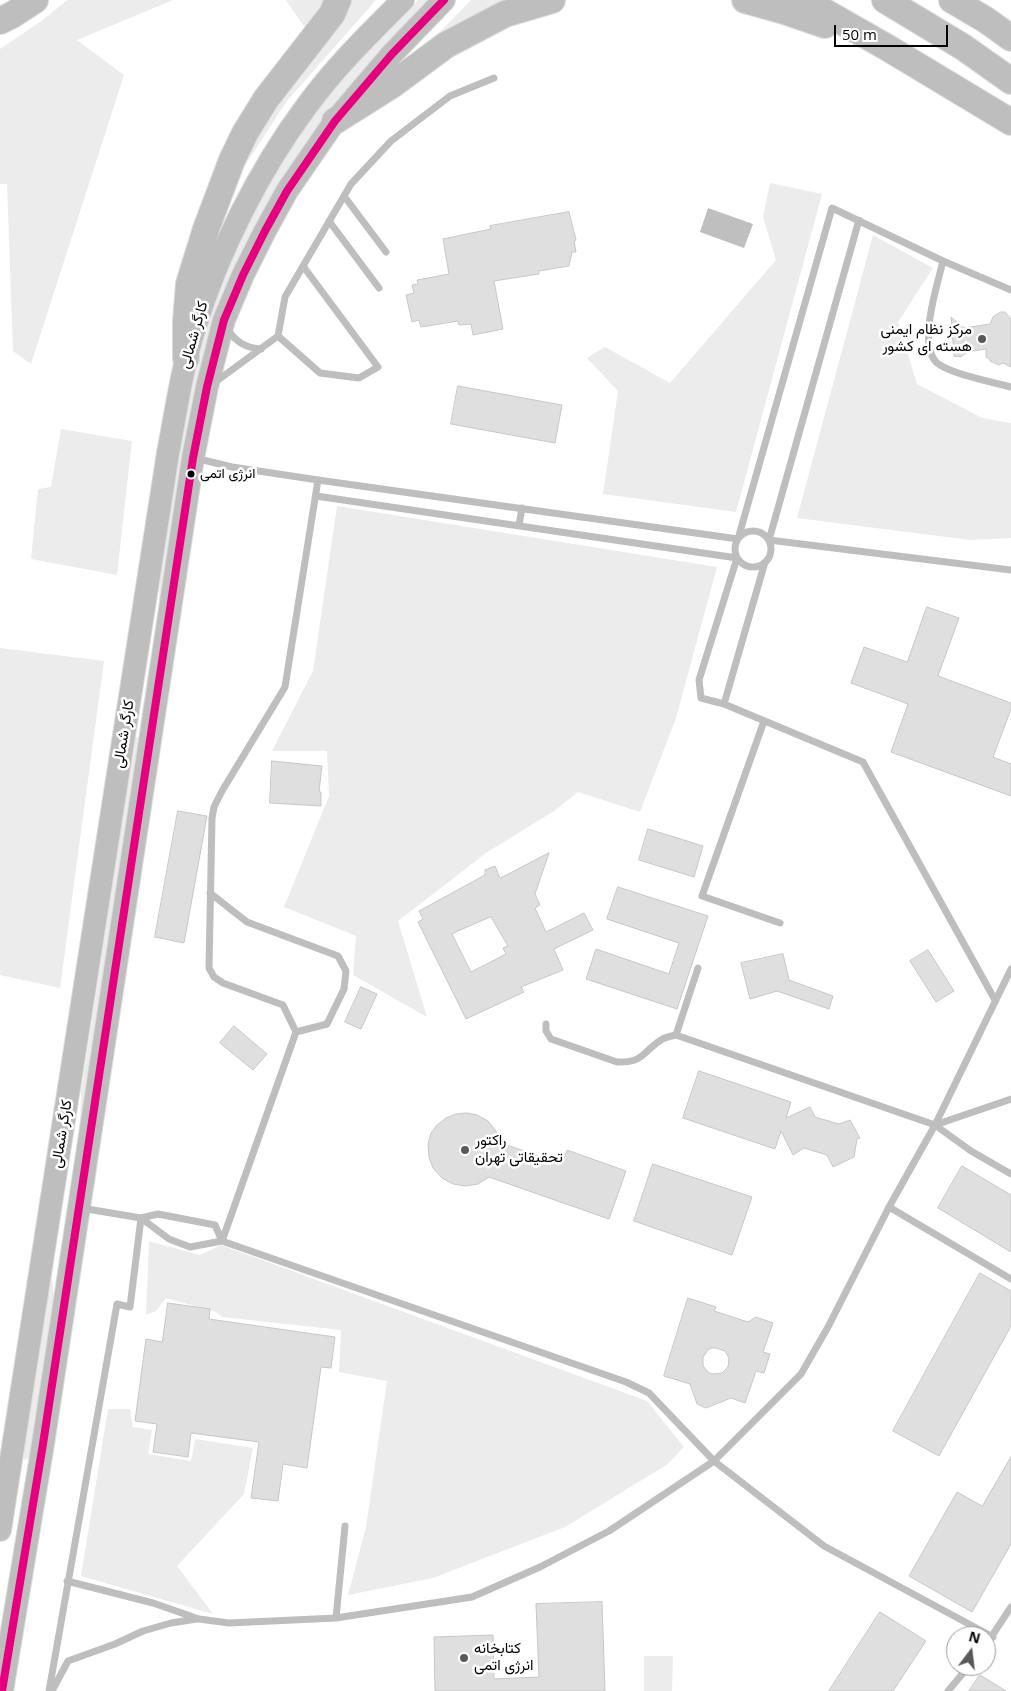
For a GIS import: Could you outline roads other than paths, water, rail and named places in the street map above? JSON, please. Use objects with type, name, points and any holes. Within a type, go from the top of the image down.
[{"type":"highway","points":[[4,20],[35,0]]},
{"type":"highway","points":[[186,358],[189,284],[206,229],[232,160],[245,133],[266,99],[332,14],[338,0]]},
{"type":"highway","points":[[335,121],[392,85],[446,46],[505,14],[552,0]]},
{"type":"highway","points":[[745,0],[784,11],[888,48]]},
{"type":"highway","points":[[804,0],[1011,122]]},
{"type":"highway","points":[[885,0],[963,47],[1011,81]]},
{"type":"highway","points":[[952,0],[986,20],[1011,38]]},
{"type":"main road","name":"کارگر شمالی","points":[[0,1530],[168,453],[186,358],[194,328],[212,277],[252,194],[274,154],[306,107],[326,82],[359,44],[403,0]]},
{"type":"main road","name":"کارگر شمالی","points":[[2,1691],[40,1463],[193,458],[207,387],[224,324],[243,275],[287,191],[335,121],[392,54],[444,0]]},
{"type":"main road","points":[[138,643],[164,646]]},
{"type":"lane","points":[[207,387],[278,336],[285,298],[351,184],[391,141],[450,96],[494,78]]},
{"type":"lane","points":[[344,196],[386,252]]},
{"type":"lane","points":[[995,1000],[863,762],[724,704],[701,698],[699,680],[737,558],[735,548],[832,208],[943,261],[1011,290]]},
{"type":"lane","points":[[329,220],[379,288]]},
{"type":"lane","points":[[724,704],[766,562],[771,552],[769,540],[860,220]]},
{"type":"lane","points":[[943,261],[928,324],[932,357],[937,363],[949,369],[1011,387]]},
{"type":"lane","points":[[278,336],[320,373],[359,378],[378,367],[303,266]]},
{"type":"lane","points":[[224,324],[233,338],[242,344],[262,349]]},
{"type":"lane","points":[[193,458],[232,467],[318,480],[738,539]]},
{"type":"lane","points":[[222,1241],[296,1032],[284,1005],[223,983],[214,977],[209,968],[212,818],[214,807],[222,791],[288,680],[318,480]]},
{"type":"lane","points":[[316,496],[737,558],[740,562],[750,567],[761,566],[766,562]]},
{"type":"lane","points":[[519,525],[522,508]]},
{"type":"lane","points":[[738,539],[743,534],[754,531],[760,532],[769,540],[1010,571]]},
{"type":"lane","points":[[764,721],[702,896],[780,923]]},
{"type":"lane","points":[[210,893],[247,922],[338,956],[346,971],[344,989],[327,1024],[296,1032]]},
{"type":"lane","points":[[676,1034],[698,968]]},
{"type":"lane","points":[[67,1581],[153,1603],[199,1619],[229,1623],[336,1618],[472,1597],[540,1567],[610,1532],[714,1461],[801,1374],[828,1326],[889,1207],[935,1126],[1011,969]]},
{"type":"lane","points":[[546,1024],[546,1031],[551,1039],[617,1062],[639,1059],[661,1039],[676,1034],[935,1126],[971,1151],[1011,1174]]},
{"type":"lane","points":[[935,1126],[1011,1099]]},
{"type":"lane","points":[[79,1207],[141,1218],[158,1214],[215,1224],[222,1241]]},
{"type":"lane","points":[[889,1207],[1011,1279]]},
{"type":"lane","points":[[141,1218],[168,1239],[190,1247],[222,1241],[626,1382],[649,1393],[714,1461],[824,1546],[973,1626]]},
{"type":"lane","points":[[50,1691],[67,1581],[116,1304],[130,1307],[141,1218]]},
{"type":"lane","points":[[336,1618],[345,1526]]},
{"type":"lane","points":[[996,1632],[1011,1607]]},
{"type":"lane","points":[[50,1691],[68,1661],[115,1644],[143,1630],[199,1619]]},
{"type":"lane","points":[[948,1691],[961,1676]]},
{"type":"place","name":"مرکز نظام ایمنی هسته ای کشور","points":[[982,339]]},
{"type":"place","name":"انرژی اتمی","points":[[191,474]]},
{"type":"place","name":"راکتور تحقیقاتی تهران","points":[[465,1150]]},
{"type":"place","name":"کتابخانه انرژی اتمی","points":[[464,1658]]}]
